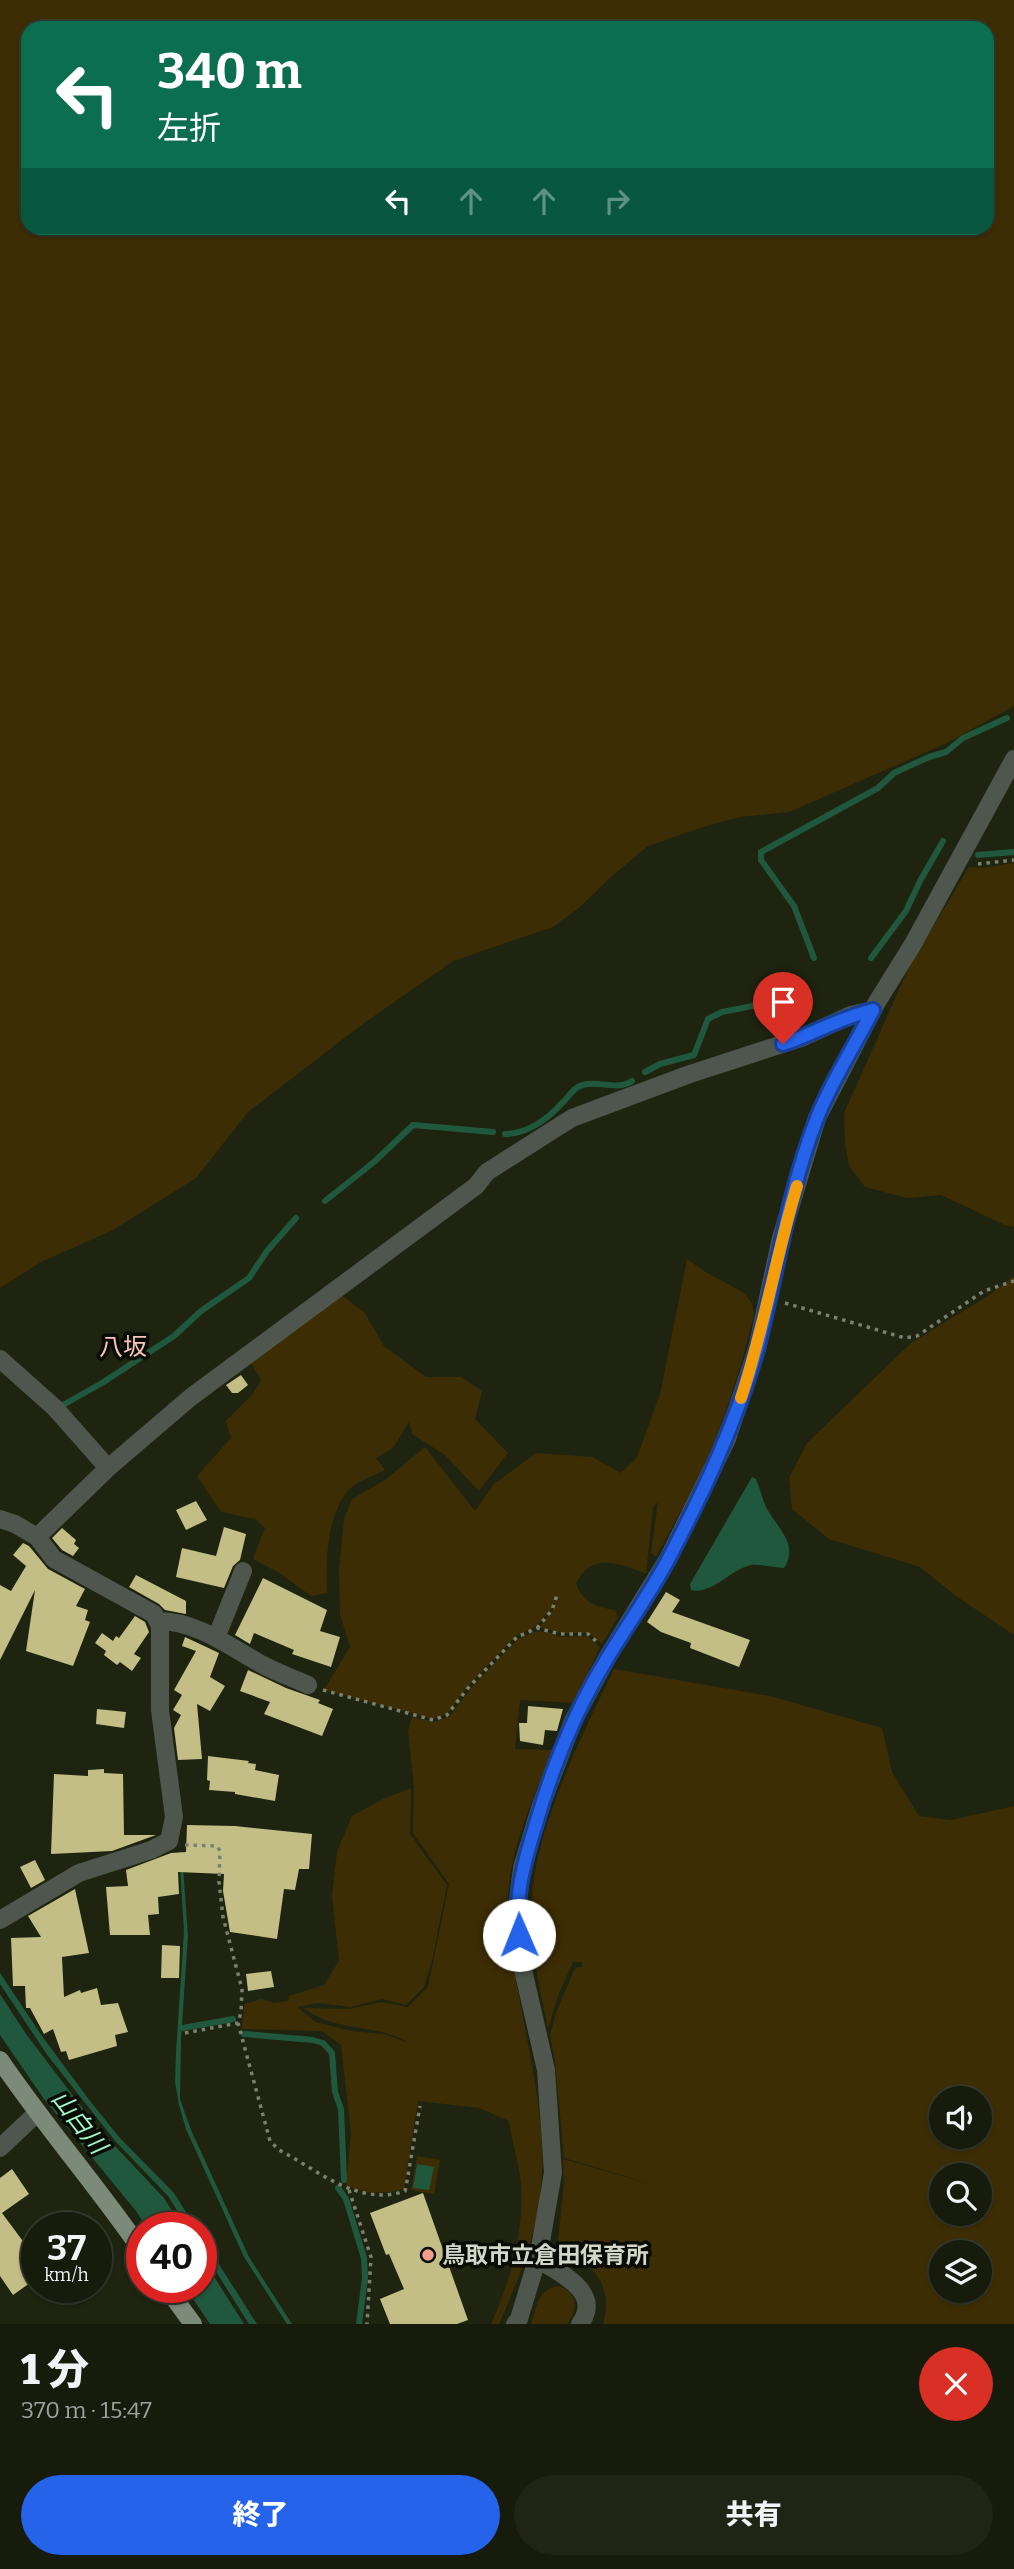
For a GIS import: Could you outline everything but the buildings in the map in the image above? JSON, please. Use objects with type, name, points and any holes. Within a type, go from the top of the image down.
[{"type":"main road","points":[[0,2060],[37,2113],[126,2228]]},
{"type":"main road","points":[[178,2303],[193,2324]]},
{"type":"street","points":[[515,2324],[519,2319],[537,2259],[552,2173],[545,2070],[524,1974],[516,1916],[522,1868],[540,1808],[573,1721],[668,1559],[727,1439],[757,1349],[781,1238],[817,1118],[873,1010],[1014,759]]},
{"type":"street","points":[[37,1537],[108,1468],[191,1397],[476,1186],[487,1172],[572,1118],[690,1074],[801,1038],[851,1015],[873,1010]]},
{"type":"street","points":[[0,1359],[55,1408],[108,1468]]},
{"type":"street","points":[[0,1519],[37,1537],[54,1559],[154,1614],[160,1626],[160,1710],[174,1817],[169,1841],[151,1850],[79,1873],[0,1920]]},
{"type":"street","points":[[216,1638],[243,1571]]},
{"type":"street","points":[[158,1621],[173,1621],[216,1638],[265,1666],[308,1685]]},
{"type":"street","points":[[0,2148],[37,2113]]},
{"type":"street","points":[[537,2259],[577,2284],[588,2302],[586,2316],[580,2324]]},
{"type":"path","points":[[957,862],[988,864],[1014,860]]},
{"type":"path","points":[[768,1298],[905,1338],[917,1336],[984,1291],[1014,1281]]},
{"type":"path","points":[[308,1685],[344,1698],[433,1720],[447,1715],[468,1688],[517,1637],[537,1628],[552,1610],[558,1592]]},
{"type":"path","points":[[537,1628],[560,1634],[588,1634],[610,1654]]},
{"type":"path","points":[[163,1844],[217,1846],[220,1851],[219,1882],[223,1917],[242,1989],[238,2023],[270,2141],[279,2150],[349,2190],[391,2196],[405,2191],[420,2106]]},
{"type":"path","points":[[185,2034],[238,2023]]},
{"type":"path","points":[[349,2190],[372,2257],[367,2324]]},
{"type":"shaded area","points":[[0,0],[1014,0],[1014,706],[945,744],[789,812],[740,817],[648,846],[580,907],[553,927],[453,961],[360,1026],[248,1112],[196,1178],[113,1230],[41,1262],[0,1288]]},
{"type":"shaded area","points":[[1014,863],[1014,1227],[941,1195],[907,1198],[865,1187],[849,1166],[844,1113],[911,963],[969,867],[983,868]]},
{"type":"shaded area","points":[[687,1259],[743,1292],[752,1303],[754,1315],[714,1449],[656,1557],[651,1553],[658,1502],[653,1507],[646,1574],[617,1564],[598,1564],[589,1567],[576,1584],[591,1603],[615,1610],[618,1617],[602,1644],[588,1633],[560,1633],[539,1627],[552,1611],[558,1590],[551,1610],[535,1627],[516,1636],[468,1686],[447,1714],[433,1719],[324,1690],[350,1647],[340,1614],[339,1570],[344,1519],[352,1499],[385,1480],[425,1447],[475,1511],[494,1484],[536,1453],[592,1457],[621,1473],[637,1457],[660,1394]]},
{"type":"shaded area","points":[[1014,1276],[1014,1635],[956,1596],[920,1567],[829,1539],[792,1509],[789,1478],[807,1443],[911,1343],[988,1296]]},
{"type":"shaded area","points":[[340,1294],[365,1313],[384,1346],[426,1377],[461,1377],[482,1391],[475,1419],[508,1453],[479,1491],[445,1455],[412,1434],[409,1422],[393,1448],[376,1458],[385,1470],[355,1485],[340,1503],[329,1541],[327,1593],[311,1596],[281,1574],[253,1559],[265,1528],[255,1519],[221,1512],[197,1476],[231,1438],[226,1421],[252,1395],[261,1380],[250,1361]]},
{"type":"shaded area","points":[[545,1631],[560,1637],[587,1636],[600,1647],[574,1703],[520,1700],[515,1749],[553,1750],[519,1840],[508,1897],[511,1950],[534,2079],[542,2162],[533,2234],[499,2324],[491,2324],[510,2274],[520,2221],[520,2178],[509,2121],[479,2108],[418,2101],[404,2189],[375,2193],[353,2188],[346,2185],[351,2133],[341,2045],[322,2031],[242,2029],[244,2004],[261,1999],[274,2003],[288,2001],[289,1996],[324,1985],[339,1961],[332,1896],[337,1852],[352,1816],[411,1788],[410,1834],[447,1885],[424,1987],[406,2005],[382,1999],[351,2007],[318,2003],[297,2007],[316,2022],[351,2031],[384,2034],[409,2043],[383,2032],[330,2021],[304,2008],[349,2009],[381,2002],[408,2007],[428,1987],[449,1884],[413,1833],[414,1787],[408,1731],[412,1717],[434,1722],[450,1716],[471,1688],[518,1639],[533,1632]]},
{"type":"shaded area","points":[[614,1669],[770,1696],[882,1728],[892,1772],[919,1816],[951,1820],[1014,1806],[1014,2324],[603,2324],[606,2298],[601,2282],[590,2268],[565,2252],[558,2241],[564,2183],[563,2159],[662,2187],[564,2158],[550,2035],[557,2010],[575,1968],[582,1967],[582,1962],[573,1962],[558,1996],[548,2029],[532,1933],[532,1901],[541,1844],[575,1752]]},
{"type":"shaded area","points":[[417,2156],[440,2160],[434,2194],[411,2190]]},
{"type":"shaded area","points":[[559,2286],[570,2293],[575,2302],[567,2324],[531,2324],[542,2295]]},
{"type":"water","points":[[752,1477],[756,1479],[766,1507],[788,1543],[788,1559],[784,1568],[751,1565],[706,1589],[691,1590],[690,1584]]},
{"type":"water","points":[[179,1852],[182,1852],[188,1936],[180,2099],[191,2130],[249,2257],[292,2324],[287,2324],[244,2257],[186,2129],[179,2105],[175,2082],[184,1931]]},
{"type":"water","points":[[0,1973],[90,2101],[120,2138],[174,2193],[186,2212],[178,2212],[168,2196],[116,2142],[48,2056],[0,1984]]},
{"type":"water","name":"山白川","points":[[0,1994],[26,2034],[96,2126],[164,2198],[173,2212],[137,2212],[44,2099],[0,2035]]},
{"type":"water","points":[[417,2164],[434,2167],[429,2190],[413,2188]]},
{"type":"water","points":[[217,2261],[257,2324],[249,2324],[217,2273]]},
{"type":"water","points":[[217,2281],[244,2324],[210,2324],[196,2303],[217,2303]]},
{"type":"waterway","points":[[814,958],[794,906],[761,860],[761,852],[878,788],[894,773],[946,752],[963,738],[1007,718]]},
{"type":"waterway","points":[[871,958],[906,911],[943,841]]},
{"type":"waterway","points":[[978,855],[1014,852]]},
{"type":"waterway","points":[[645,1072],[660,1064],[694,1055],[708,1019],[722,1012],[773,1002]]},
{"type":"waterway","points":[[505,1134],[537,1124],[578,1087],[591,1084],[619,1085],[632,1081]]},
{"type":"waterway","points":[[325,1201],[374,1162],[413,1125],[493,1132]]},
{"type":"waterway","points":[[63,1405],[174,1336],[201,1311],[249,1278],[267,1251],[296,1218]]},
{"type":"waterway","points":[[183,2028],[233,2019]]},
{"type":"waterway","points":[[244,2034],[313,2040],[323,2043],[332,2053],[335,2092],[341,2109],[344,2180]]},
{"type":"waterway","points":[[338,2188],[346,2199],[364,2258],[365,2278],[359,2324]]},
{"type":"slow traffic","points":[[741,1398],[757,1349],[781,1238],[797,1186]]},
{"type":"place","name":"鳥取市立倉田保育所","points":[[428,2255]]},
{"type":"district","name":"八坂","points":[[123,1347]]},
{"type":"route","points":[[519,1935],[516,1916],[522,1868],[540,1808],[573,1721],[607,1658],[668,1559],[727,1439],[757,1349],[781,1238],[817,1118],[873,1010],[851,1015],[783,1044]]}]
